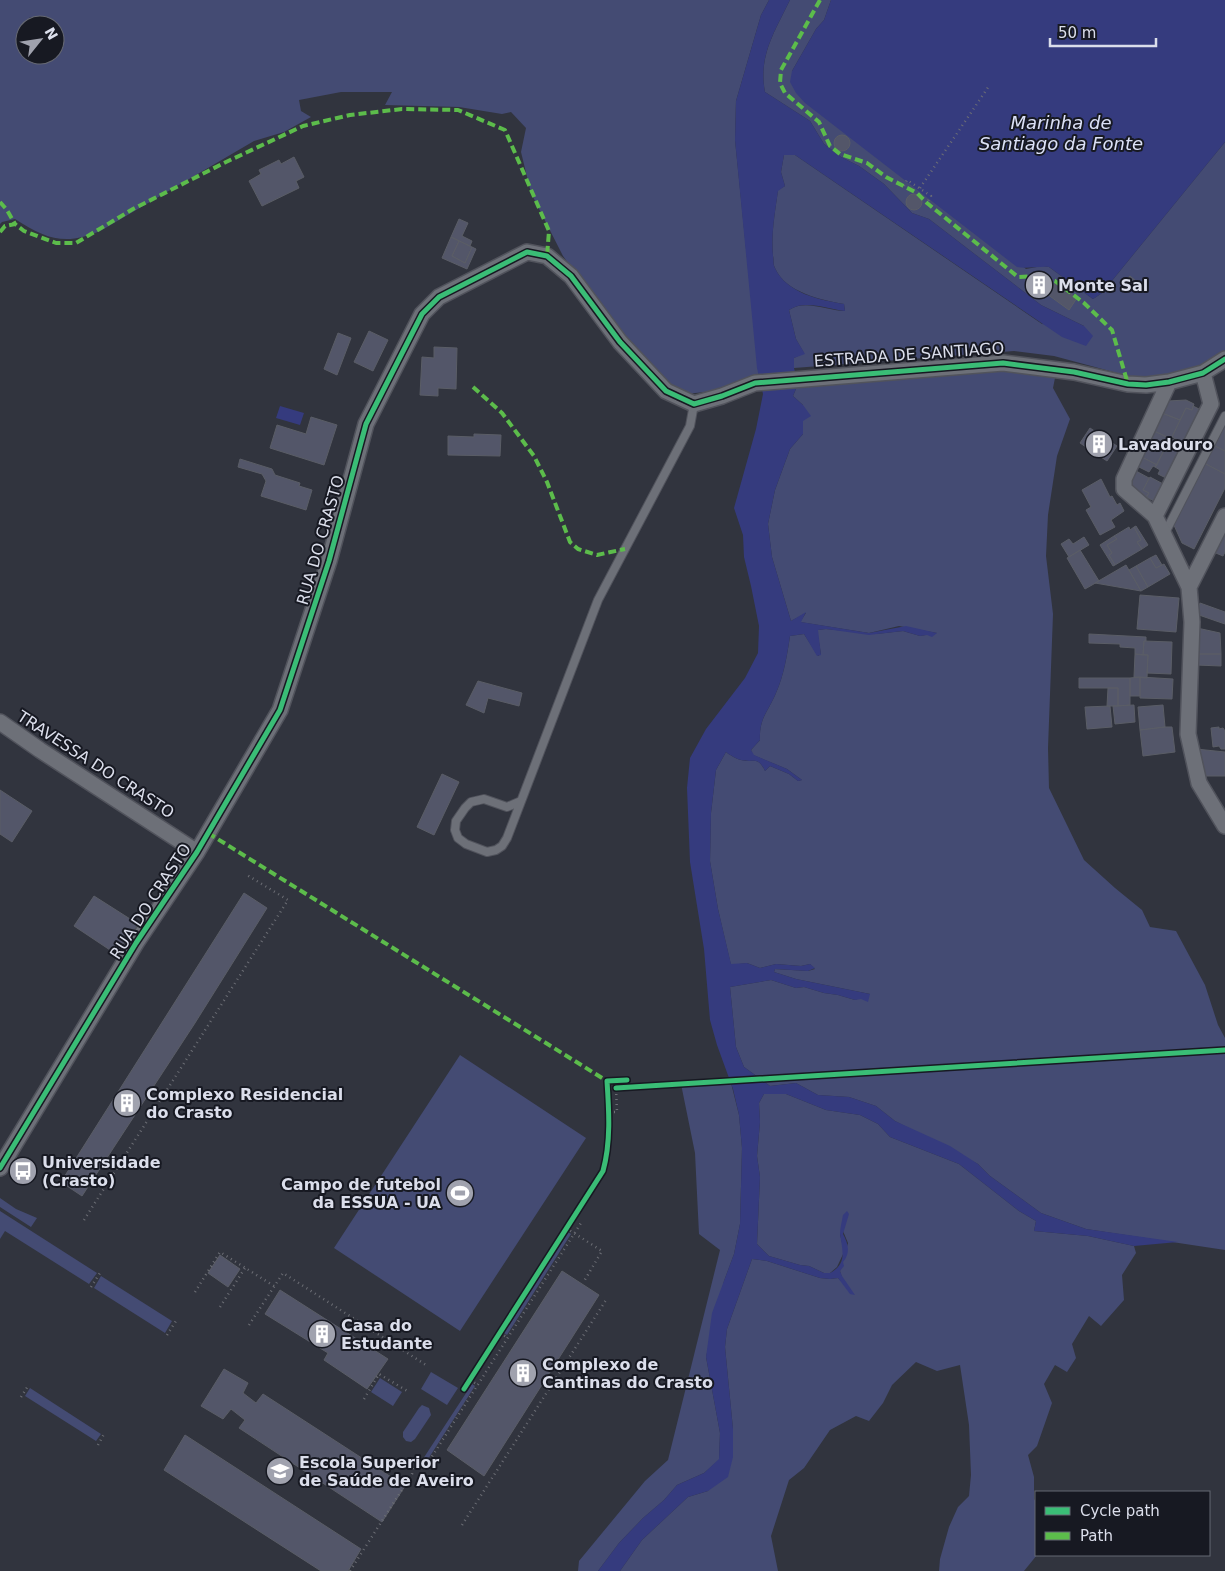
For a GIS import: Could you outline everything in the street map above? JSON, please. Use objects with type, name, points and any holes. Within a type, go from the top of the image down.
[{"type":"street","name":"RUA DO CRASTO","points":[[0,1168],[136,943],[197,852],[280,710],[329,561],[366,424],[422,314],[438,297],[527,252],[548,256],[571,276],[620,342],[666,391],[694,404]]},
{"type":"street","name":"ESTRADA DE SANTIAGO","points":[[694,404],[722,396],[755,383],[1004,363],[1074,372],[1146,386],[1203,374],[1225,359]]},
{"type":"street","points":[[1154,516],[1211,404],[1203,374]]},
{"type":"street","points":[[1169,382],[1124,480],[1124,489],[1154,516],[1188,587],[1192,622],[1188,734],[1199,783],[1225,826]]},
{"type":"street","points":[[1188,587],[1225,516]]},
{"type":"street","name":"TRAVESSA DO CRASTO","points":[[0,722],[197,852]]},
{"type":"lane","points":[[521,801],[507,807],[484,799],[471,802],[464,808],[456,821],[455,830],[458,838],[466,844],[487,852],[502,846],[507,838],[598,600],[690,426],[694,404]]},
{"type":"lane","points":[[1164,535],[1225,416]]},
{"type":"path","points":[[920,188],[989,86]]},
{"type":"path","points":[[905,185],[908,180],[931,196],[928,202]]},
{"type":"path","points":[[84,1220],[288,900],[246,875]]},
{"type":"path","points":[[609,1112],[617,1112],[616,1088]]},
{"type":"path","points":[[608,1104],[608,1121]]},
{"type":"path","points":[[561,1235],[570,1222]]},
{"type":"path","points":[[424,1469],[581,1223]]},
{"type":"path","points":[[566,1228],[602,1251],[583,1283]]},
{"type":"path","points":[[196,1292],[220,1252],[274,1286]]},
{"type":"path","points":[[220,1307],[245,1268]]},
{"type":"path","points":[[91,1287],[100,1272]]},
{"type":"path","points":[[248,1326],[283,1273],[426,1366]]},
{"type":"path","points":[[462,1525],[606,1300]]},
{"type":"path","points":[[167,1335],[176,1321]]},
{"type":"path","points":[[495,1341],[505,1325]]},
{"type":"path","points":[[500,1333],[508,1338]]},
{"type":"path","points":[[475,1372],[469,1382],[478,1385]]},
{"type":"path","points":[[364,1399],[380,1374],[409,1392]]},
{"type":"path","points":[[21,1396],[28,1386]]},
{"type":"path","points":[[98,1445],[104,1434]]},
{"type":"path","points":[[350,1571],[412,1474],[413,1467]]},
{"type":"shaded area","points":[[0,0],[769,0],[761,15],[736,101],[735,140],[759,377],[714,391],[686,394],[663,380],[621,336],[563,256],[531,193],[521,152],[526,128],[511,112],[502,114],[459,107],[385,105],[392,92],[341,92],[299,100],[301,111],[311,117],[284,132],[254,141],[102,230],[90,235],[68,239],[57,238],[37,232],[15,219],[0,224]]},
{"type":"shaded area","points":[[790,0],[831,0],[824,20],[816,29],[792,71],[1026,269],[1042,266],[1049,267],[1093,299],[1102,293],[1225,142],[1225,350],[1200,365],[1169,375],[1132,377],[1054,356],[1014,351],[794,368],[794,358],[804,353],[796,339],[789,310],[809,305],[845,311],[844,304],[805,294],[795,289],[780,276],[774,266],[773,231],[778,190],[785,186],[781,172],[784,155],[795,155],[1042,324],[1084,326],[1041,305],[929,219],[912,213],[884,184],[824,144],[810,121],[765,92],[763,79],[766,55],[769,44]]},
{"type":"shaded area","points":[[1000,366],[1056,373],[1053,388],[1070,419],[1057,456],[1048,515],[1046,556],[1053,614],[1048,748],[1049,788],[1084,860],[1142,910],[1150,927],[1176,931],[1205,985],[1218,1025],[1225,1038],[1225,1250],[1086,1229],[1041,1213],[990,1176],[978,1164],[895,1121],[876,1106],[849,1097],[818,1095],[796,1083],[770,1086],[744,1067],[736,1047],[730,987],[771,980],[796,988],[804,987],[855,1000],[870,994],[796,979],[774,972],[775,969],[808,971],[815,969],[810,964],[801,966],[776,964],[760,968],[747,963],[731,965],[718,909],[710,861],[711,813],[716,770],[726,752],[733,757],[745,761],[758,762],[765,771],[770,766],[789,774],[798,781],[802,780],[787,769],[753,755],[751,750],[760,740],[763,720],[781,679],[790,636],[804,634],[818,656],[821,654],[817,630],[826,629],[876,634],[903,631],[920,636],[937,633],[899,626],[869,633],[800,622],[806,613],[791,621],[772,557],[768,524],[775,490],[790,449],[803,434],[803,405],[793,396],[798,384]]},
{"type":"shaded area","name":"Campo de futebol da ESSUA - UA","points":[[460,1055],[586,1138],[460,1331],[334,1248]]},
{"type":"shaded area","points":[[731,1083],[739,1115],[742,1148],[740,1224],[734,1254],[724,1281],[706,1357],[720,1433],[719,1460],[704,1473],[677,1485],[619,1543],[598,1571],[578,1571],[579,1561],[645,1481],[668,1460],[720,1250],[699,1234],[695,1153],[681,1084]]},
{"type":"shaded area","points":[[764,1094],[786,1094],[826,1110],[860,1115],[878,1124],[890,1137],[959,1164],[1019,1211],[1036,1221],[1034,1231],[1088,1236],[1134,1246],[1136,1253],[1122,1275],[1124,1300],[1101,1326],[1089,1316],[1072,1344],[1076,1358],[1067,1372],[1055,1365],[1044,1384],[1052,1403],[1037,1446],[1028,1455],[1034,1477],[1036,1556],[1024,1571],[939,1571],[940,1559],[949,1527],[958,1507],[969,1496],[971,1475],[969,1425],[960,1365],[937,1371],[916,1362],[892,1385],[883,1403],[869,1421],[856,1416],[830,1430],[804,1468],[789,1480],[771,1536],[778,1571],[620,1571],[642,1540],[688,1497],[708,1491],[733,1429],[725,1347],[727,1329],[752,1259],[767,1261],[820,1278],[838,1278],[844,1284],[840,1271],[848,1243],[843,1231],[840,1234],[844,1252],[837,1267],[830,1273],[824,1273],[809,1266],[769,1256],[757,1244],[760,1177],[757,1156],[760,1122],[759,1103]]},
{"type":"shaded area","points":[[0,1198],[16,1209],[37,1218],[31,1227],[0,1207]]},
{"type":"shaded area","points":[[0,1211],[97,1273],[89,1284],[5,1231],[0,1239]]},
{"type":"shaded area","points":[[568,1232],[571,1234],[507,1335],[504,1333]]},
{"type":"shaded area","points":[[101,1276],[172,1321],[165,1333],[94,1288]]},
{"type":"shaded area","points":[[431,1372],[458,1388],[447,1405],[421,1389]]},
{"type":"shaded area","points":[[380,1378],[402,1392],[393,1406],[371,1392]]},
{"type":"shaded area","points":[[472,1384],[475,1386],[423,1467],[419,1465]]},
{"type":"shaded area","points":[[30,1388],[101,1434],[96,1441],[25,1396]]},
{"type":"shaded area","points":[[422,1405],[429,1408],[431,1415],[415,1439],[411,1442],[406,1441],[403,1437],[403,1432]]},
{"type":"water","points":[[769,0],[790,0],[769,44],[766,55],[763,79],[765,92],[810,121],[824,144],[884,184],[912,213],[929,219],[1041,305],[1084,326],[1093,336],[1086,346],[1062,337],[795,155],[784,155],[781,172],[785,186],[778,191],[773,231],[774,267],[780,277],[795,289],[805,294],[844,304],[845,311],[809,305],[802,305],[789,310],[796,339],[805,354],[794,358],[794,368],[798,384],[793,396],[811,416],[803,421],[803,434],[790,449],[775,490],[768,524],[772,557],[791,621],[806,612],[801,622],[869,633],[906,626],[937,633],[932,637],[903,631],[869,635],[826,629],[818,630],[821,655],[817,656],[804,634],[790,636],[781,679],[763,720],[760,740],[751,750],[754,755],[787,769],[802,780],[798,781],[789,774],[770,766],[765,771],[758,762],[745,761],[733,757],[726,752],[716,770],[711,813],[710,861],[718,909],[731,964],[747,963],[760,968],[776,964],[801,966],[810,964],[815,968],[808,971],[775,969],[774,972],[796,979],[870,994],[868,1002],[804,987],[796,988],[771,980],[730,987],[736,1047],[744,1067],[770,1086],[796,1083],[818,1095],[849,1097],[876,1106],[895,1121],[950,1146],[978,1164],[990,1176],[1041,1213],[1086,1229],[1178,1242],[1134,1246],[1088,1236],[1034,1231],[1036,1221],[1019,1211],[959,1164],[890,1137],[878,1124],[860,1115],[826,1110],[786,1094],[764,1094],[759,1103],[760,1122],[757,1156],[760,1177],[757,1244],[769,1256],[809,1266],[824,1273],[830,1273],[842,1261],[840,1229],[843,1215],[847,1211],[849,1214],[843,1234],[848,1252],[843,1262],[844,1266],[840,1271],[855,1295],[850,1294],[838,1278],[820,1278],[767,1261],[752,1259],[727,1329],[725,1347],[733,1429],[733,1457],[728,1477],[708,1491],[688,1497],[642,1540],[620,1571],[598,1571],[619,1543],[677,1485],[704,1473],[719,1459],[720,1433],[706,1357],[712,1313],[734,1254],[740,1224],[742,1148],[739,1115],[733,1089],[710,1020],[704,949],[690,862],[687,788],[690,758],[706,729],[745,678],[758,653],[759,626],[744,557],[743,535],[734,508],[756,429],[763,394],[757,368],[735,140],[736,101],[761,15]]},
{"type":"water","name":"Marinha de Santiago da Fonte","points":[[831,0],[1225,0],[1225,142],[1102,293],[1093,299],[1049,267],[1017,267],[805,103],[796,93],[790,82],[792,71],[816,29],[824,20]]},
{"type":"water","points":[[280,406],[304,413],[300,425],[276,418]]},
{"type":"building","points":[[842,135],[848,137],[850,143],[848,149],[842,151],[836,149],[834,143],[836,137]]},
{"type":"building","points":[[294,157],[304,177],[296,181],[299,188],[262,206],[249,181],[261,174],[259,170],[279,160],[281,164]]},
{"type":"building","points":[[914,194],[920,196],[922,202],[920,208],[914,210],[908,208],[906,202],[908,196]]},
{"type":"building","points":[[459,219],[468,223],[462,236],[472,241],[470,246],[451,237]]},
{"type":"building","points":[[451,237],[459,241],[452,256],[465,263],[472,247],[476,249],[467,269],[442,258]]},
{"type":"building","points":[[459,241],[472,247],[465,263],[452,256]]},
{"type":"building","points":[[1130,276],[1137,282],[1130,290],[1123,283]]},
{"type":"building","name":"Monte Sal","points":[[1039,278],[1045,280],[1047,286],[1045,292],[1039,294],[1033,292],[1031,286],[1033,280]]},
{"type":"building","points":[[1055,283],[1077,298],[1069,310],[1047,294]]},
{"type":"building","points":[[369,331],[388,340],[373,371],[354,362]]},
{"type":"building","points":[[338,333],[351,338],[337,375],[324,369]]},
{"type":"building","points":[[434,347],[457,348],[456,389],[438,388],[438,396],[420,395],[422,357],[434,358]]},
{"type":"building","points":[[1186,400],[1194,404],[1192,410],[1186,408],[1180,420],[1162,413],[1168,401]]},
{"type":"building","points":[[1193,406],[1203,411],[1187,445],[1172,437],[1186,408],[1192,410]]},
{"type":"building","points":[[1162,413],[1180,420],[1171,439],[1154,431]]},
{"type":"building","points":[[311,417],[337,425],[324,465],[270,448],[277,425],[306,434]]},
{"type":"building","points":[[1223,427],[1225,428],[1225,451],[1213,445]]},
{"type":"building","name":"Lavadouro","points":[[1090,428],[1117,446],[1107,461],[1080,443]]},
{"type":"building","points":[[1154,431],[1176,441],[1173,446],[1168,443],[1165,448],[1150,440]]},
{"type":"building","points":[[474,434],[501,435],[500,456],[448,455],[448,436],[474,437]]},
{"type":"building","points":[[1150,440],[1165,448],[1157,465],[1142,457]]},
{"type":"building","points":[[1176,441],[1185,446],[1168,479],[1158,474],[1160,470],[1155,467],[1168,443],[1173,446]]},
{"type":"building","points":[[1213,445],[1225,451],[1225,474],[1204,463]]},
{"type":"building","points":[[1142,457],[1157,465],[1153,466],[1149,472],[1137,466]]},
{"type":"building","points":[[240,459],[272,469],[275,475],[300,483],[299,486],[312,490],[306,510],[261,496],[266,481],[262,474],[238,467]]},
{"type":"building","points":[[1204,463],[1225,474],[1225,488],[1194,549],[1182,543],[1173,523]]},
{"type":"building","points":[[1136,471],[1149,478],[1143,490],[1149,493],[1145,499],[1129,483]]},
{"type":"building","points":[[1150,477],[1165,485],[1156,502],[1146,497],[1149,493],[1143,490]]},
{"type":"building","points":[[1101,479],[1110,497],[1112,496],[1117,505],[1120,503],[1124,511],[1111,520],[1115,527],[1100,535],[1086,510],[1091,507],[1082,490]]},
{"type":"building","points":[[1136,526],[1148,545],[1142,549],[1137,542],[1141,540],[1134,527]]},
{"type":"building","points":[[1129,527],[1130,530],[1134,527],[1141,540],[1137,542],[1142,549],[1115,565],[1109,555],[1112,553],[1107,545],[1117,539],[1114,536]]},
{"type":"building","points":[[1225,532],[1225,552],[1223,556],[1211,551]]},
{"type":"building","points":[[1114,536],[1117,539],[1107,545],[1112,553],[1109,555],[1115,565],[1113,566],[1100,545]]},
{"type":"building","points":[[1084,537],[1089,545],[1069,557],[1061,544],[1069,539],[1073,544]]},
{"type":"building","points":[[1080,550],[1099,581],[1085,589],[1067,558]]},
{"type":"building","points":[[1156,555],[1162,565],[1156,568],[1150,558]]},
{"type":"building","points":[[1150,558],[1156,568],[1164,564],[1170,574],[1148,587],[1136,566]]},
{"type":"building","points":[[1126,565],[1141,591],[1095,583]]},
{"type":"building","points":[[1136,566],[1148,587],[1141,591],[1129,570]]},
{"type":"building","points":[[1140,595],[1179,598],[1176,632],[1137,629]]},
{"type":"building","points":[[1200,603],[1225,612],[1225,624],[1196,614]]},
{"type":"building","points":[[1197,628],[1220,633],[1221,654],[1195,654]]},
{"type":"building","points":[[1089,634],[1146,637],[1143,655],[1135,654],[1135,648],[1120,647],[1120,644],[1089,643]]},
{"type":"building","points":[[1144,641],[1172,642],[1171,674],[1147,673],[1148,655],[1143,655]]},
{"type":"building","points":[[1135,654],[1148,655],[1147,678],[1134,677]]},
{"type":"building","points":[[1195,654],[1221,654],[1221,666],[1196,665]]},
{"type":"building","points":[[1140,677],[1173,679],[1172,699],[1140,698]]},
{"type":"building","points":[[1140,677],[1140,696],[1130,696],[1130,678]]},
{"type":"building","points":[[1079,678],[1130,678],[1130,705],[1118,706],[1118,688],[1079,688]]},
{"type":"building","points":[[478,681],[522,693],[519,706],[488,698],[484,713],[466,705]]},
{"type":"building","points":[[1108,688],[1118,688],[1118,706],[1107,706]]},
{"type":"building","points":[[1134,705],[1135,722],[1115,724],[1113,706]]},
{"type":"building","points":[[1163,705],[1165,727],[1140,730],[1138,707]]},
{"type":"building","points":[[1110,706],[1112,727],[1087,729],[1085,707]]},
{"type":"building","points":[[1172,727],[1175,752],[1143,756],[1140,730]]},
{"type":"building","points":[[1219,727],[1219,729],[1223,728],[1225,731],[1225,749],[1221,749],[1219,746],[1213,747],[1211,728]]},
{"type":"building","points":[[1196,749],[1225,752],[1225,776],[1203,776]]},
{"type":"building","points":[[442,774],[459,782],[434,835],[417,827]]},
{"type":"building","points":[[0,790],[32,811],[12,842],[0,834]]},
{"type":"building","name":"Complexo Residencial do Crasto","points":[[244,893],[267,908],[195,1023],[82,1196],[61,1182]]},
{"type":"building","points":[[94,896],[138,924],[128,941],[122,944],[116,954],[74,926]]},
{"type":"building","points":[[220,1255],[240,1269],[228,1287],[208,1273]]},
{"type":"building","name":"Complexo de Cantinas do Crasto","points":[[562,1271],[599,1295],[484,1476],[447,1450]]},
{"type":"building","name":"Casa do Estudante","points":[[280,1290],[388,1359],[367,1389],[324,1360],[328,1353],[265,1314]]},
{"type":"building","points":[[224,1369],[248,1383],[243,1393],[256,1403],[263,1394],[405,1486],[382,1522],[239,1428],[245,1420],[231,1409],[223,1419],[201,1406]]},
{"type":"building","points":[[185,1435],[361,1549],[348,1571],[321,1571],[164,1470]]},
{"type":"marked path","points":[[820,0],[781,70],[780,83],[785,93],[819,122],[830,146],[840,154],[867,163],[886,177],[917,193],[1018,277],[1041,276],[1055,281],[1084,303],[1112,330],[1128,384]]},
{"type":"marked path","points":[[0,232],[5,226],[15,224],[24,231],[56,243],[76,243],[133,209],[303,126],[350,115],[402,109],[458,110],[505,130],[549,231],[547,256]]},
{"type":"marked path","points":[[0,202],[15,224]]},
{"type":"marked path","points":[[473,387],[502,413],[534,456],[547,482],[570,542],[578,549],[597,555],[625,549]]},
{"type":"marked path","points":[[208,833],[607,1081]]},
{"type":"cycle path","points":[[0,1168],[136,943],[197,852],[280,710],[329,561],[366,424],[422,314],[439,297],[527,252],[547,256],[571,276],[620,342],[666,391],[694,404],[722,396],[755,383],[1003,363],[1074,372],[1128,384],[1146,385],[1169,382],[1203,373],[1225,359]]},
{"type":"cycle path","points":[[616,1088],[1225,1050]]},
{"type":"cycle path","points":[[464,1389],[603,1171],[608,1138],[607,1081],[627,1080]]},
{"type":"place","name":"Monte Sal","points":[[1039,285]]},
{"type":"place","name":"Lavadouro","points":[[1099,444]]},
{"type":"place","name":"Complexo Residencial do Crasto","points":[[127,1103]]},
{"type":"place","name":"Universidade (Crasto)","points":[[23,1171]]},
{"type":"place","name":"Campo de futebol da ESSUA - UA","points":[[460,1193]]},
{"type":"place","name":"Casa do Estudante","points":[[322,1334]]},
{"type":"place","name":"Complexo de Cantinas do Crasto","points":[[523,1373]]},
{"type":"place","name":"Escola Superior de Saúde de Aveiro","points":[[280,1471]]}]
